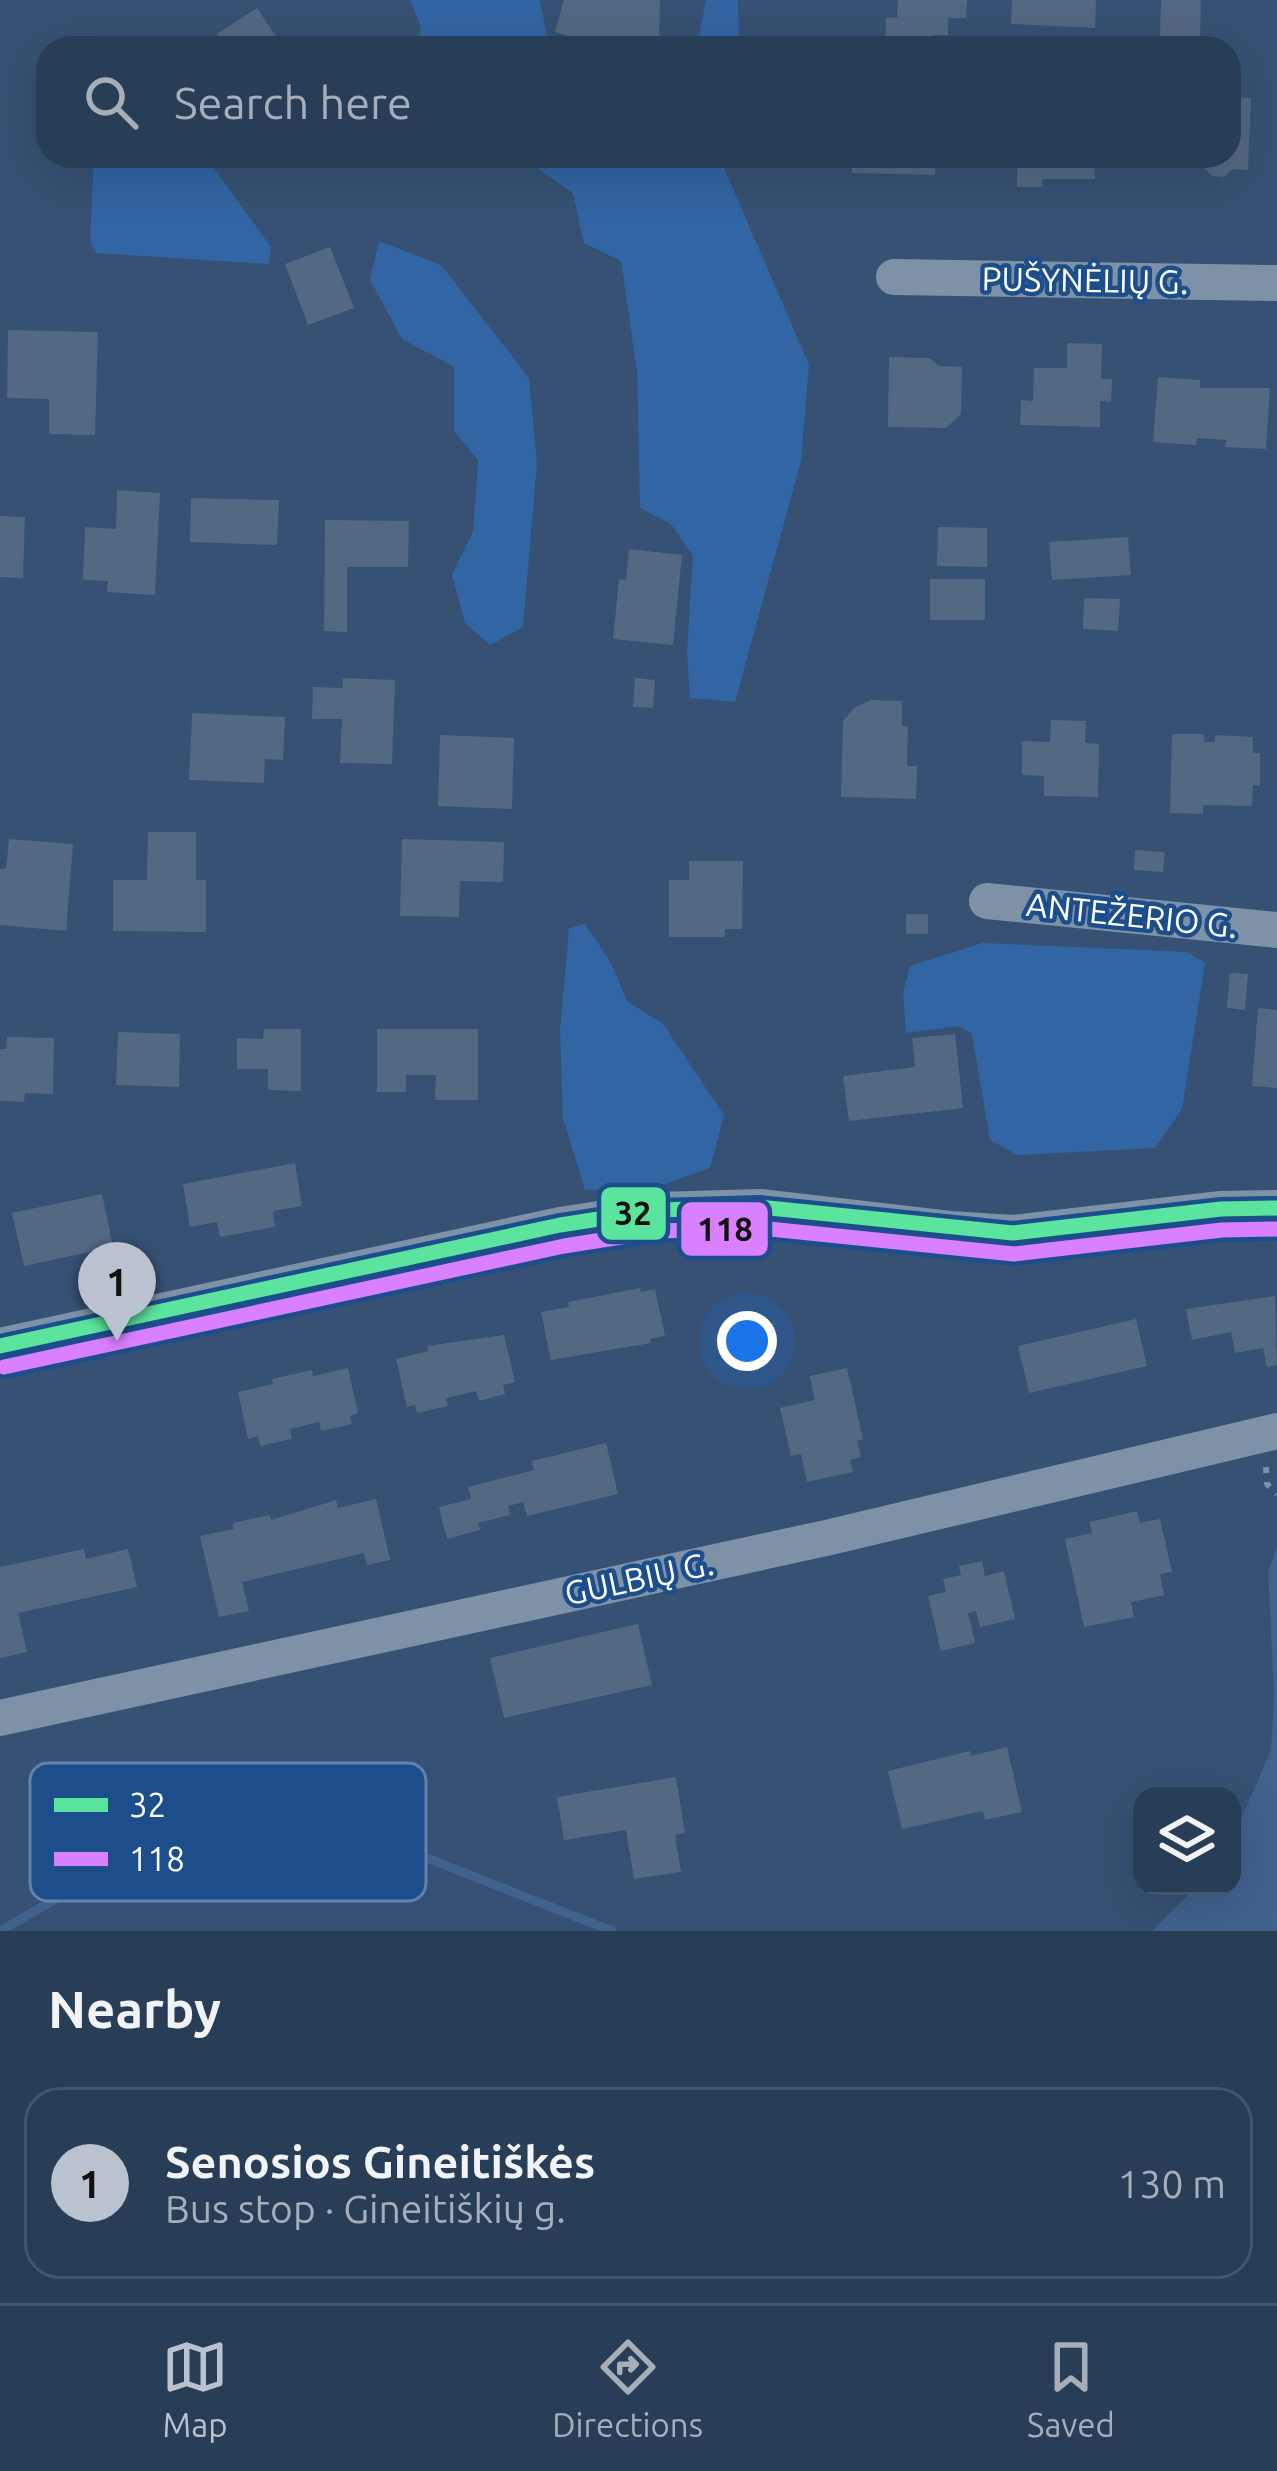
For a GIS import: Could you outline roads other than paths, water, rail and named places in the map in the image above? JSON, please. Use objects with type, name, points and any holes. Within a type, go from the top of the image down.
[{"type":"street","name":"PUŠYNĖLIŲ G.","points":[[894,277],[1277,283]]},
{"type":"street","name":"ANTEŽERIO G.","points":[[986,901],[1277,930]]},
{"type":"street","points":[[0,1346],[560,1225],[657,1210],[760,1207],[1013,1232],[1222,1209],[1277,1208]]},
{"type":"street","name":"GULBIŲ G.","points":[[0,1718],[826,1538],[1277,1431]]},
{"type":"waterway","points":[[426,1858],[612,1931]]},
{"type":"waterway","points":[[0,1931],[52,1901]]},
{"type":"place","name":"Senosios Gineitiškės","points":[[117,1341]]}]
